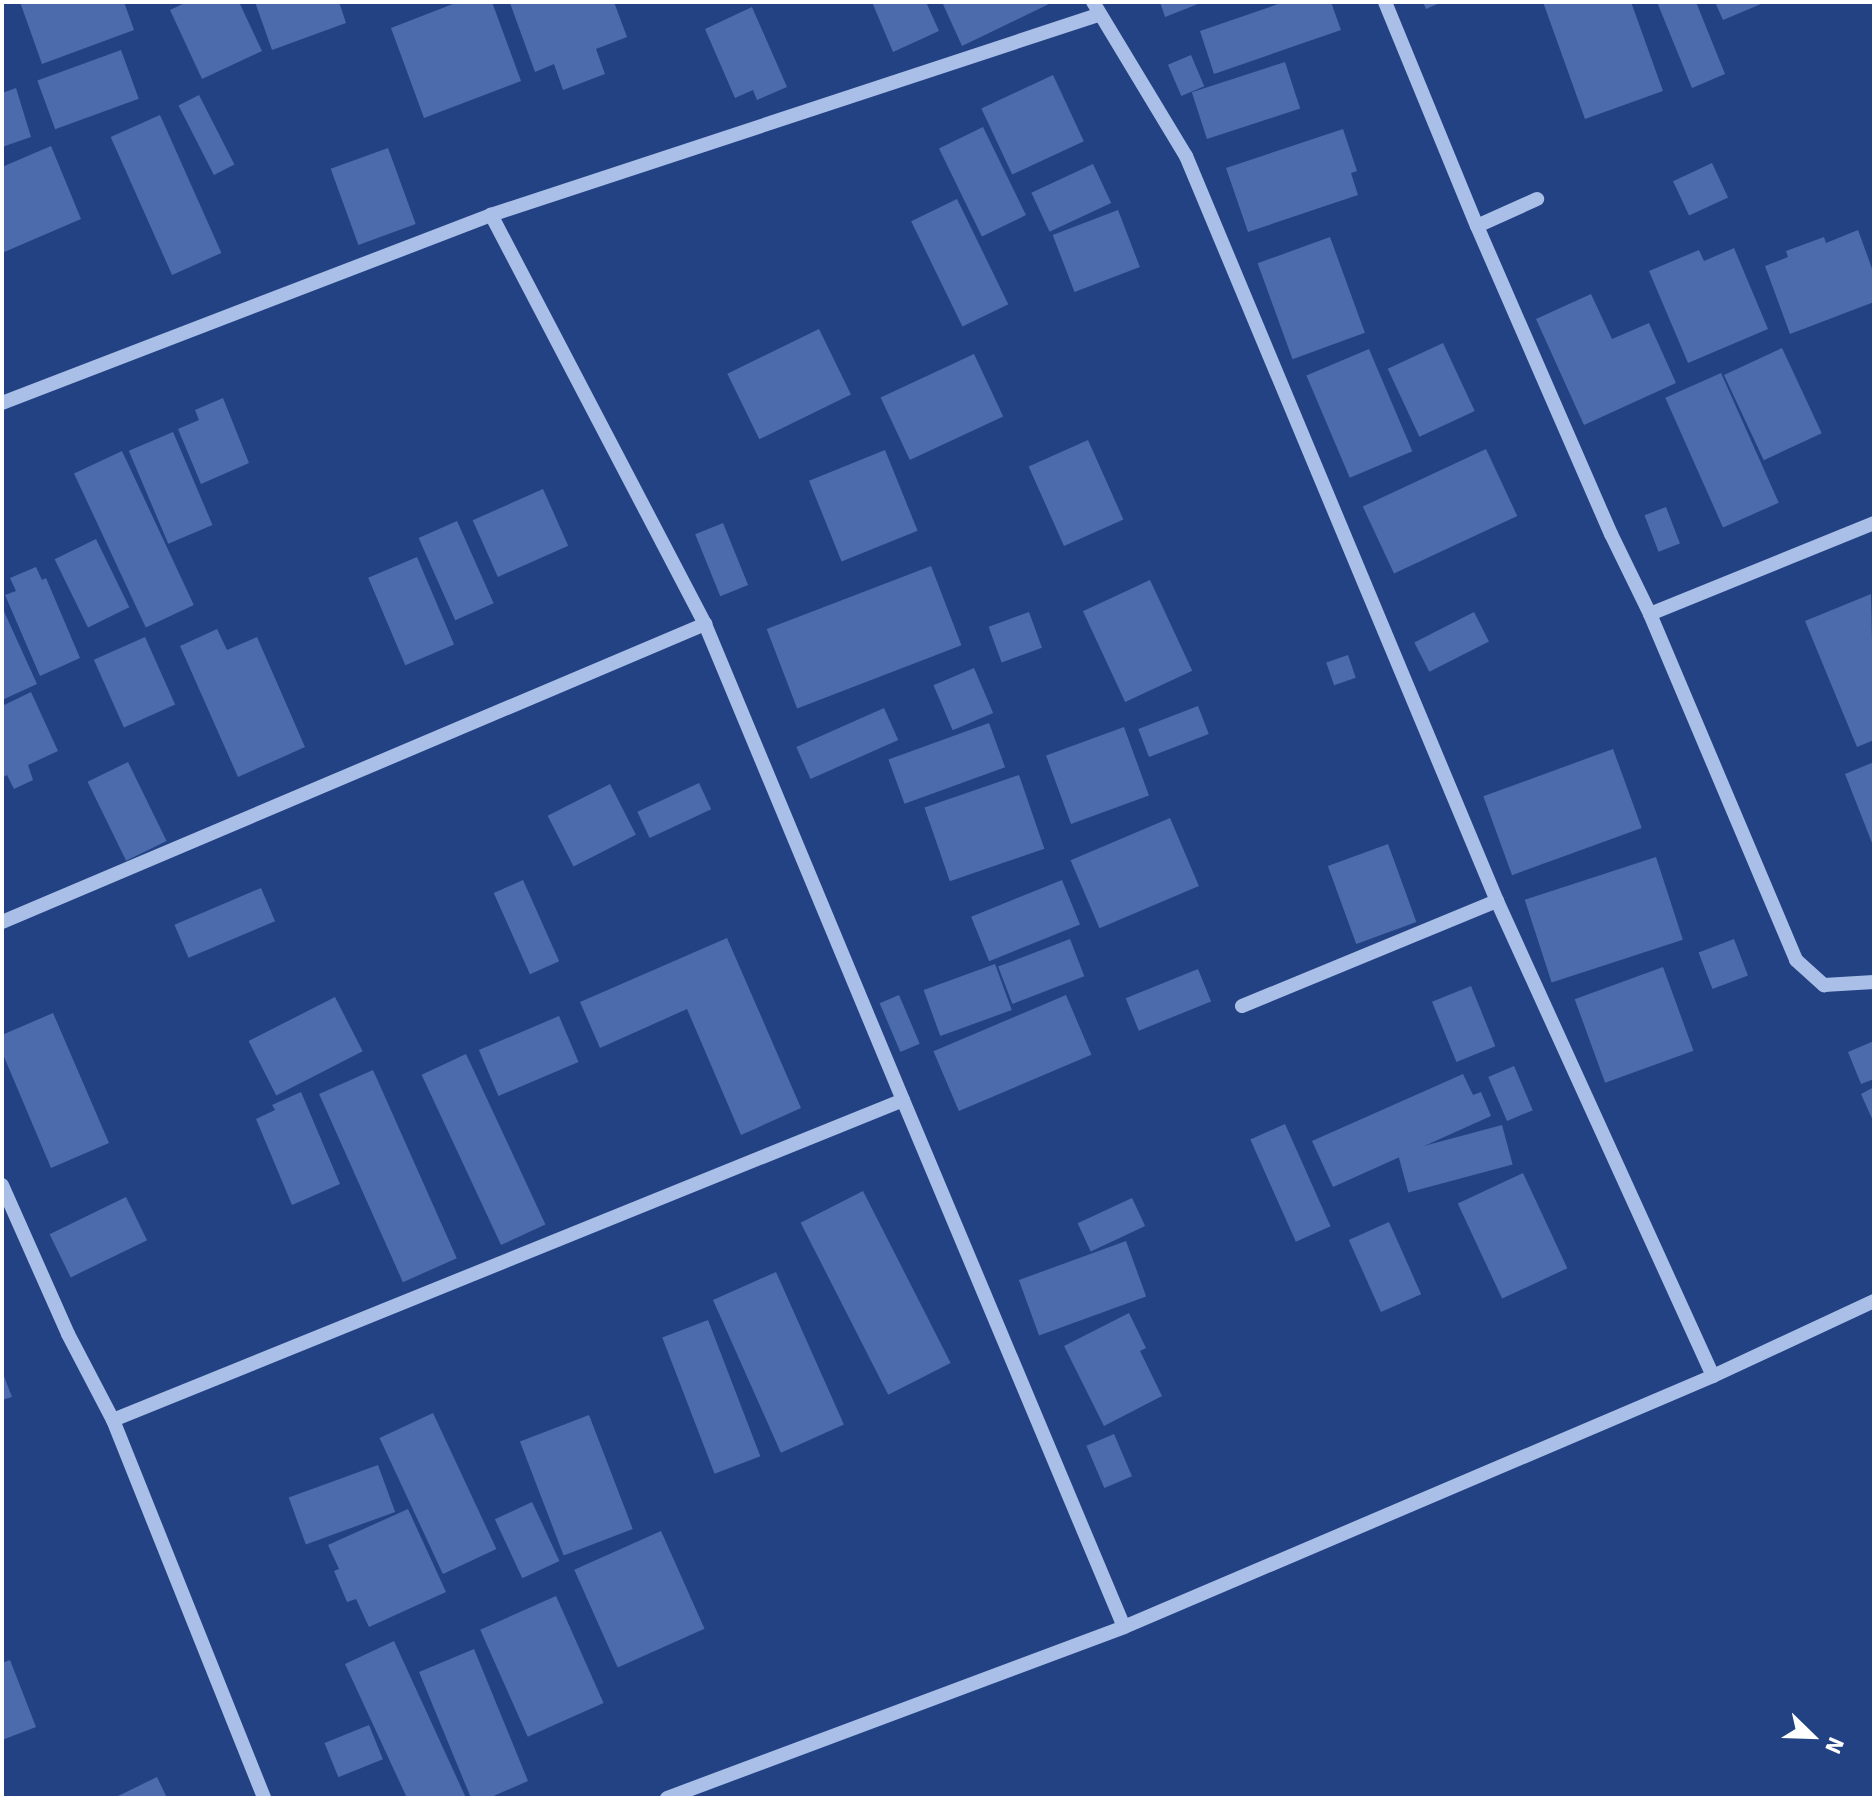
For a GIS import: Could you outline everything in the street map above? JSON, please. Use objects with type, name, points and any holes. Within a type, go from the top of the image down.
[{"type":"street","points":[[1385,2],[1477,226],[1611,534],[1650,614],[1796,960],[1824,985],[1874,982]]},
{"type":"street","points":[[2,403],[491,215],[1095,8],[1186,156],[1497,901],[1713,1376]]},
{"type":"street","points":[[1477,226],[1537,199]]},
{"type":"street","points":[[491,215],[705,624],[1124,1627]]},
{"type":"street","points":[[1650,614],[1874,523]]},
{"type":"street","points":[[2,922],[705,624]]},
{"type":"street","points":[[1242,1006],[1497,901]]},
{"type":"street","points":[[113,1420],[903,1100]]},
{"type":"street","points":[[2,1185],[68,1334],[113,1420],[264,1798]]},
{"type":"street","points":[[667,1798],[1124,1627],[1713,1376],[1874,1301]]},
{"type":"building","points":[[20,2],[124,2],[134,30],[42,64]]},
{"type":"building","points":[[187,2],[239,2],[262,51],[202,79],[170,10]]},
{"type":"building","points":[[255,2],[339,2],[346,23],[272,50]]},
{"type":"building","points":[[458,2],[492,2],[521,81],[424,118],[391,28]]},
{"type":"building","points":[[614,2],[627,37],[596,49],[605,74],[563,90],[554,64],[535,72],[510,3]]},
{"type":"building","points":[[872,2],[926,2],[939,31],[893,52]]},
{"type":"building","points":[[942,2],[1053,2],[962,46]]},
{"type":"building","points":[[1160,2],[1203,2],[1165,17]]},
{"type":"building","points":[[1284,2],[1331,2],[1341,30],[1214,74],[1200,31]]},
{"type":"building","points":[[1423,2],[1442,2],[1426,9]]},
{"type":"building","points":[[1543,2],[1631,2],[1663,91],[1585,119]]},
{"type":"building","points":[[1657,2],[1696,2],[1725,74],[1692,88]]},
{"type":"building","points":[[1715,2],[1760,2],[1761,4],[1723,20]]},
{"type":"building","points":[[752,7],[787,87],[757,100],[753,90],[735,98],[705,29]]},
{"type":"building","points":[[121,50],[139,99],[55,129],[37,80]]},
{"type":"building","points":[[1191,55],[1204,86],[1181,96],[1168,65]]},
{"type":"building","points":[[1285,62],[1300,109],[1207,139],[1192,92]]},
{"type":"building","points":[[1053,75],[1084,141],[1012,175],[981,108]]},
{"type":"building","points":[[16,88],[31,137],[2,147],[2,93]]},
{"type":"building","points":[[199,95],[234,164],[214,175],[179,105]]},
{"type":"building","points":[[160,115],[221,253],[172,275],[111,137]]},
{"type":"building","points":[[983,127],[1026,215],[982,237],[939,148]]},
{"type":"building","points":[[1343,129],[1357,171],[1351,173],[1358,195],[1248,232],[1226,168]]},
{"type":"building","points":[[51,146],[81,219],[2,253],[2,167]]},
{"type":"building","points":[[388,148],[416,224],[358,245],[331,169]]},
{"type":"building","points":[[1712,163],[1728,197],[1689,216],[1673,181]]},
{"type":"building","points":[[1093,164],[1111,203],[1050,232],[1031,193]]},
{"type":"building","points":[[957,199],[1008,304],[962,327],[911,221]]},
{"type":"building","points":[[1118,210],[1140,267],[1075,292],[1053,235]]},
{"type":"building","points":[[1858,230],[1874,274],[1874,302],[1790,334],[1765,266],[1788,257],[1786,251],[1824,237],[1826,243]]},
{"type":"building","points":[[1330,237],[1365,333],[1293,359],[1258,263]]},
{"type":"building","points":[[1734,248],[1768,329],[1688,363],[1649,271],[1699,250],[1704,261]]},
{"type":"building","points":[[1591,294],[1612,339],[1649,323],[1676,383],[1584,425],[1536,319]]},
{"type":"building","points":[[819,329],[851,395],[759,439],[727,374]]},
{"type":"building","points":[[1443,343],[1475,411],[1419,437],[1388,369]]},
{"type":"building","points":[[1782,348],[1822,433],[1764,460],[1724,375]]},
{"type":"building","points":[[1369,349],[1412,451],[1350,478],[1306,376]]},
{"type":"building","points":[[974,354],[1003,417],[910,460],[881,398]]},
{"type":"building","points":[[1721,373],[1779,503],[1723,528],[1665,398]]},
{"type":"building","points":[[223,398],[249,463],[201,484],[178,429],[199,420],[195,410]]},
{"type":"building","points":[[173,432],[212,525],[168,544],[129,451]]},
{"type":"building","points":[[1088,440],[1123,519],[1064,546],[1029,466]]},
{"type":"building","points":[[1486,449],[1517,516],[1394,574],[1363,506]]},
{"type":"building","points":[[885,450],[918,531],[842,561],[809,481]]},
{"type":"building","points":[[122,451],[194,605],[146,627],[74,473]]},
{"type":"building","points":[[543,489],[568,546],[498,577],[473,520]]},
{"type":"building","points":[[1666,507],[1680,543],[1659,552],[1645,515]]},
{"type":"building","points":[[457,521],[494,603],[455,620],[419,538]]},
{"type":"building","points":[[723,523],[748,585],[720,596],[695,534]]},
{"type":"building","points":[[96,539],[129,607],[88,627],[55,559]]},
{"type":"building","points":[[417,557],[454,644],[405,665],[368,578]]},
{"type":"building","points":[[931,566],[961,645],[797,708],[767,629]]},
{"type":"building","points":[[36,567],[42,580],[46,578],[80,658],[40,676],[5,595],[16,591],[10,578]]},
{"type":"building","points":[[1150,580],[1192,671],[1125,702],[1083,611]]},
{"type":"building","points":[[1871,594],[1874,740],[1857,747],[1805,621]]},
{"type":"building","points":[[2,607],[37,684],[2,700]]},
{"type":"building","points":[[1029,612],[1042,648],[1002,662],[989,627]]},
{"type":"building","points":[[1474,612],[1489,641],[1429,672],[1414,642]]},
{"type":"building","points":[[217,629],[227,650],[257,637],[305,747],[238,777],[180,646]]},
{"type":"building","points":[[145,637],[175,705],[124,727],[94,660]]},
{"type":"building","points":[[1348,655],[1356,678],[1334,685],[1326,662]]},
{"type":"building","points":[[974,668],[993,713],[953,730],[933,685]]},
{"type":"building","points":[[31,692],[58,751],[28,765],[33,780],[14,789],[7,775],[2,778],[2,706]]},
{"type":"building","points":[[1198,706],[1209,734],[1149,757],[1138,729]]},
{"type":"building","points":[[884,708],[898,740],[811,779],[796,747]]},
{"type":"building","points":[[989,723],[1005,767],[905,804],[888,760]]},
{"type":"building","points":[[1124,727],[1149,796],[1071,824],[1046,755]]},
{"type":"building","points":[[1613,749],[1642,828],[1512,875],[1483,796]]},
{"type":"building","points":[[128,762],[167,841],[126,861],[88,782]]},
{"type":"building","points":[[1874,762],[1874,848],[1845,774]]},
{"type":"building","points":[[1019,775],[1044,849],[950,881],[924,808]]},
{"type":"building","points":[[699,783],[711,809],[650,838],[637,812]]},
{"type":"building","points":[[610,784],[636,835],[574,867],[548,816]]},
{"type":"building","points":[[1170,818],[1199,886],[1099,928],[1071,860]]},
{"type":"building","points":[[1388,844],[1416,922],[1356,944],[1328,866]]},
{"type":"building","points":[[1656,857],[1683,940],[1552,982],[1525,900]]},
{"type":"building","points":[[523,880],[559,961],[530,974],[494,893]]},
{"type":"building","points":[[1062,880],[1080,925],[989,961],[971,917]]},
{"type":"building","points":[[261,888],[275,921],[189,958],[174,925]]},
{"type":"building","points":[[727,938],[801,1108],[741,1135],[687,1009],[600,1048],[580,1002]]},
{"type":"building","points":[[1070,939],[1084,976],[1012,1004],[998,967]]},
{"type":"building","points":[[1734,939],[1748,975],[1713,989],[1699,953]]},
{"type":"building","points":[[995,964],[1012,1010],[940,1036],[924,990]]},
{"type":"building","points":[[1663,967],[1693,1051],[1605,1083],[1575,999]]},
{"type":"building","points":[[1198,969],[1211,1001],[1139,1031],[1126,998]]},
{"type":"building","points":[[1471,986],[1495,1046],[1456,1062],[1432,1002]]},
{"type":"building","points":[[899,995],[920,1044],[900,1052],[880,1003]]},
{"type":"building","points":[[1066,995],[1091,1055],[959,1111],[933,1051]]},
{"type":"building","points":[[335,997],[363,1051],[276,1095],[249,1041]]},
{"type":"building","points":[[53,1013],[109,1143],[51,1168],[2,1052],[2,1035]]},
{"type":"building","points":[[559,1016],[579,1062],[498,1096],[479,1050]]},
{"type":"building","points":[[1874,1041],[1874,1079],[1861,1084],[1848,1052]]},
{"type":"building","points":[[466,1054],[545,1224],[501,1245],[422,1075]]},
{"type":"building","points":[[1514,1066],[1533,1110],[1507,1121],[1488,1077]]},
{"type":"building","points":[[373,1070],[457,1258],[403,1282],[319,1094]]},
{"type":"building","points":[[1463,1074],[1473,1095],[1481,1092],[1491,1116],[1333,1187],[1312,1141]]},
{"type":"building","points":[[1874,1087],[1874,1123],[1861,1094]]},
{"type":"building","points":[[301,1092],[340,1184],[292,1205],[256,1119],[275,1110],[272,1105]]},
{"type":"building","points":[[1285,1124],[1331,1226],[1296,1242],[1250,1139]]},
{"type":"building","points":[[1502,1125],[1513,1165],[1408,1193],[1398,1153]]},
{"type":"building","points":[[1523,1173],[1567,1268],[1502,1299],[1458,1203]]},
{"type":"building","points":[[863,1191],[951,1363],[888,1395],[801,1223]]},
{"type":"building","points":[[126,1197],[147,1240],[71,1277],[50,1234]]},
{"type":"building","points":[[1132,1198],[1145,1226],[1091,1251],[1078,1223]]},
{"type":"building","points":[[1389,1222],[1421,1294],[1381,1312],[1349,1240]]},
{"type":"building","points":[[1126,1241],[1146,1296],[1039,1335],[1019,1280]]},
{"type":"building","points":[[776,1272],[844,1425],[781,1453],[713,1300]]},
{"type":"building","points":[[1129,1313],[1146,1348],[1140,1351],[1162,1396],[1104,1426],[1064,1346]]},
{"type":"building","points":[[708,1320],[760,1456],[715,1474],[662,1338]]},
{"type":"building","points":[[2,1371],[12,1397],[2,1400]]},
{"type":"building","points":[[433,1413],[496,1549],[443,1574],[380,1438]]},
{"type":"building","points":[[589,1415],[633,1529],[564,1555],[520,1442]]},
{"type":"building","points":[[1114,1434],[1132,1476],[1104,1488],[1086,1446]]},
{"type":"building","points":[[378,1465],[395,1512],[306,1544],[289,1497]]},
{"type":"building","points":[[532,1502],[559,1561],[522,1578],[495,1519]]},
{"type":"building","points":[[408,1509],[446,1592],[369,1627],[356,1599],[347,1602],[334,1571],[339,1569],[328,1545]]},
{"type":"building","points":[[661,1531],[705,1629],[618,1667],[574,1570]]},
{"type":"building","points":[[556,1596],[604,1703],[528,1737],[480,1630]]},
{"type":"building","points":[[394,1641],[466,1798],[407,1798],[345,1664]]},
{"type":"building","points":[[474,1649],[528,1781],[489,1798],[471,1798],[419,1672]]},
{"type":"building","points":[[10,1660],[36,1727],[2,1740],[2,1663]]},
{"type":"building","points":[[369,1725],[383,1759],[338,1777],[324,1743]]},
{"type":"building","points":[[157,1777],[167,1798],[114,1798]]}]
